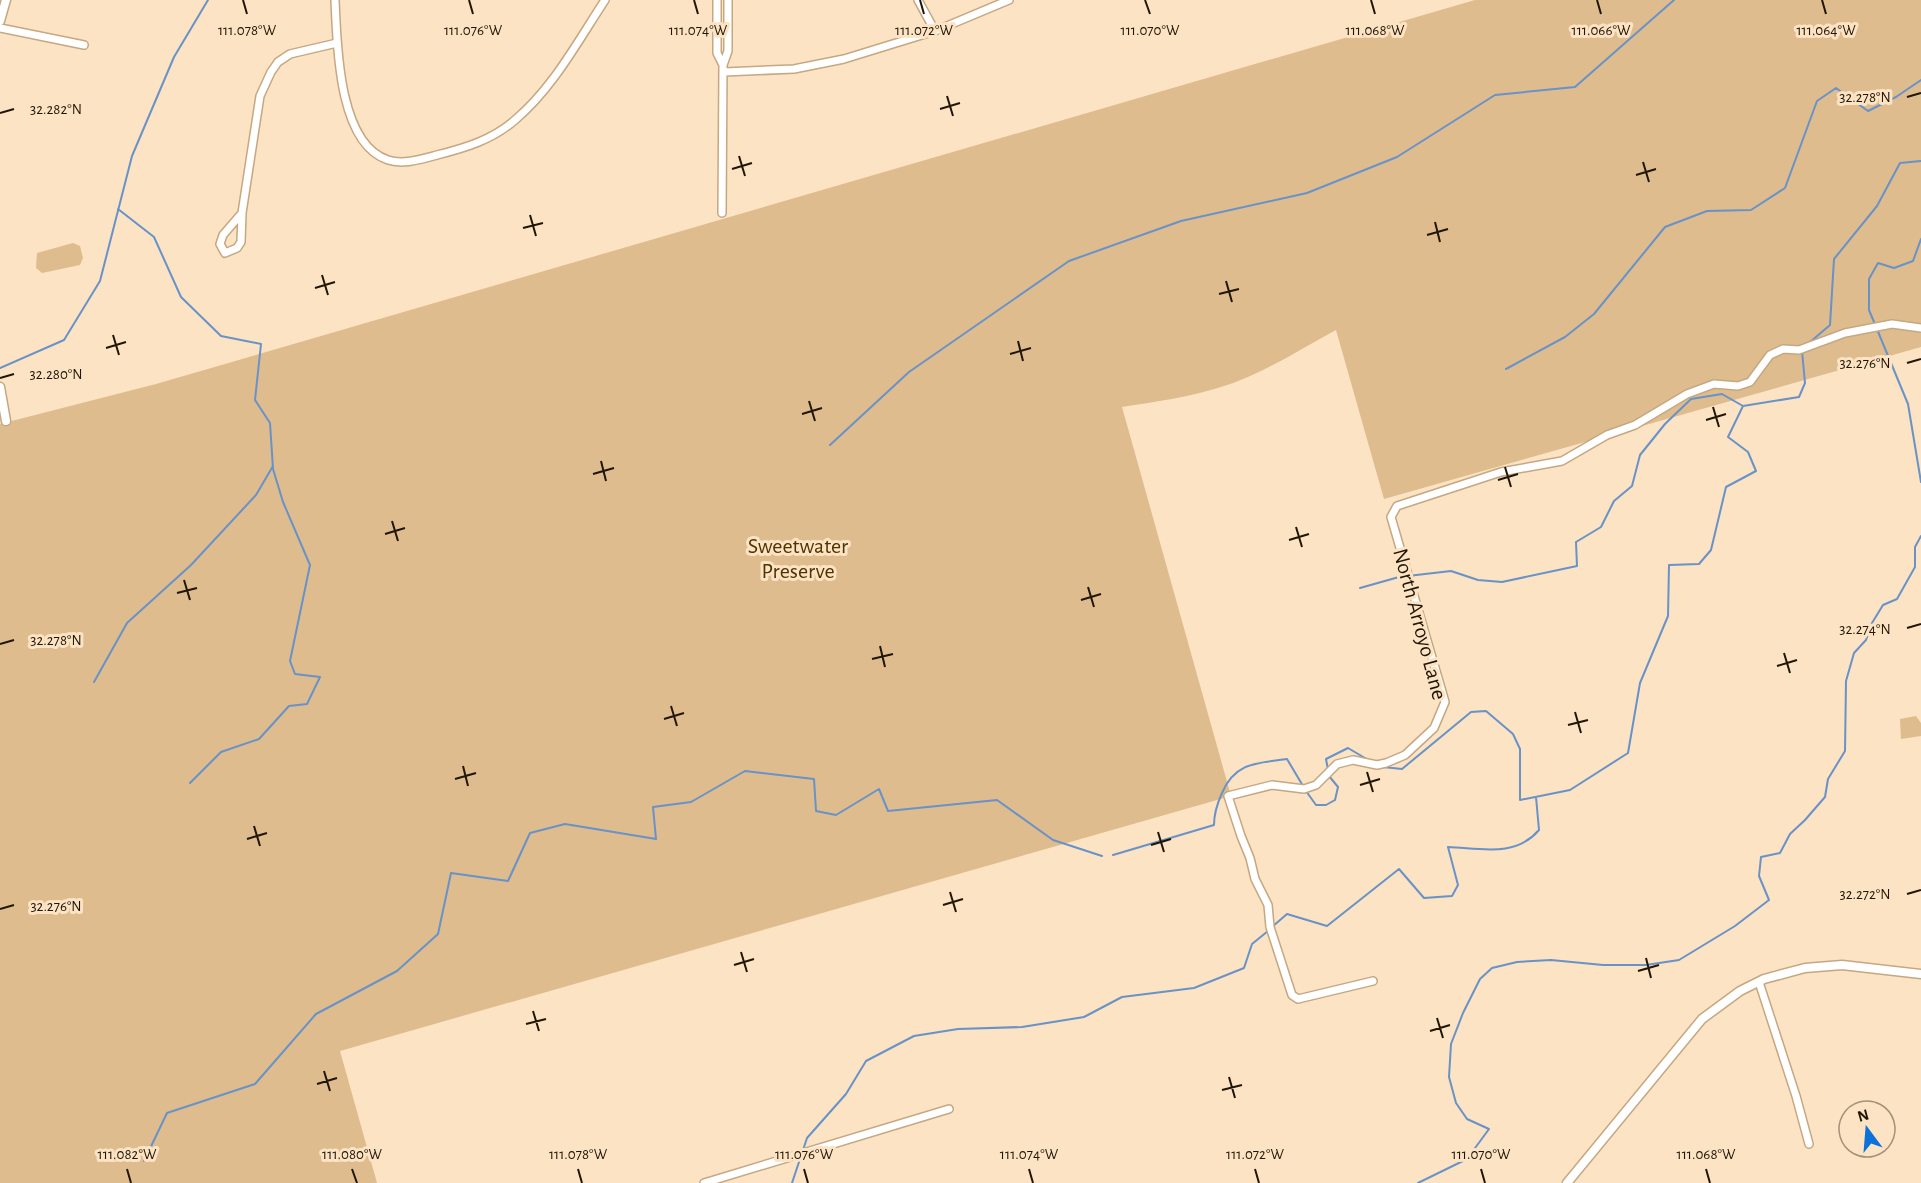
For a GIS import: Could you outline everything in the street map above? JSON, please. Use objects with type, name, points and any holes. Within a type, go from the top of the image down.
[{"type":"street","points":[[0,21],[6,0]]},
{"type":"street","points":[[335,0],[337,43],[348,113],[359,138],[370,151],[390,161],[415,161],[472,146],[494,136],[537,99],[605,0]]},
{"type":"street","points":[[717,0],[717,53],[723,68]]},
{"type":"street","points":[[722,213],[723,68],[728,51],[728,0]]},
{"type":"street","points":[[918,0],[935,31]]},
{"type":"street","points":[[723,68],[794,69],[844,59],[935,31],[1009,0]]},
{"type":"street","points":[[0,28],[84,45]]},
{"type":"street","points":[[242,213],[223,235],[220,244],[225,253],[237,248],[241,242],[242,213],[260,96],[271,72],[278,62],[290,54],[337,43]]},
{"type":"street","name":"North Arroyo Lane","points":[[1373,981],[1298,999],[1292,995],[1270,927],[1268,905],[1255,879],[1228,796],[1272,785],[1305,789],[1316,785],[1337,764],[1353,760],[1377,765],[1386,763],[1405,755],[1434,728],[1445,702],[1391,517],[1397,506],[1501,472],[1562,460],[1606,435],[1635,425],[1687,394],[1714,384],[1738,386],[1750,382],[1770,355],[1783,350],[1799,350],[1845,333],[1892,324],[1921,328]]},
{"type":"street","points":[[0,387],[6,421]]},
{"type":"street","points":[[1567,1183],[1702,1019],[1740,990],[1805,968],[1842,965],[1921,974]]},
{"type":"street","points":[[1759,982],[1809,1144]]},
{"type":"street","points":[[704,1183],[949,1109]]},
{"type":"green space","name":"Sweetwater Preserve","points":[[1475,0],[1921,0],[1921,347],[1384,499],[1336,330],[1280,362],[1236,382],[1209,391],[1122,407],[1231,796],[340,1051],[377,1183],[0,1183],[0,424],[156,384]]},
{"type":"green space","points":[[73,243],[80,246],[83,258],[80,265],[42,273],[36,268],[37,253]]},
{"type":"green space","points":[[1916,716],[1921,723],[1921,736],[1901,739],[1900,719]]},
{"type":"waterway","points":[[0,368],[64,340],[100,281],[132,156],[174,57],[208,0]]},
{"type":"waterway","points":[[830,445],[909,372],[1069,261],[1181,221],[1307,193],[1397,157],[1495,95],[1575,87],[1674,0]]},
{"type":"waterway","points":[[1506,369],[1565,337],[1594,314],[1665,227],[1707,211],[1751,210],[1785,188],[1817,101],[1836,88],[1868,111],[1896,97],[1921,80]]},
{"type":"waterway","points":[[1809,343],[1830,325],[1834,259],[1877,206],[1900,163],[1921,161]]},
{"type":"waterway","points":[[118,209],[154,237],[181,297],[221,336],[261,344],[255,400],[270,423],[273,469],[283,502],[310,565],[290,661],[295,674],[320,677],[307,704],[289,706],[259,739],[221,752],[190,783]]},
{"type":"waterway","points":[[1921,239],[1913,261],[1894,268],[1878,263],[1869,279],[1869,310],[1908,404],[1921,482]]},
{"type":"waterway","points":[[1383,767],[1402,769],[1471,712],[1486,711],[1513,734],[1520,749],[1520,800],[1570,790],[1628,753],[1640,683],[1668,616],[1669,565],[1699,564],[1711,550],[1726,487],[1756,471],[1748,452],[1728,437],[1743,406],[1799,397],[1805,383],[1802,351]]},
{"type":"waterway","points":[[1360,588],[1399,577],[1451,571],[1478,580],[1502,582],[1577,566],[1576,542],[1601,527],[1614,501],[1632,486],[1640,455],[1665,424],[1691,399],[1722,394],[1743,406]]},
{"type":"waterway","points":[[94,682],[127,623],[191,565],[256,495],[273,466]]},
{"type":"waterway","points":[[1418,1183],[1467,1159],[1489,1129],[1467,1119],[1456,1103],[1449,1077],[1451,1044],[1463,1013],[1480,979],[1492,968],[1517,962],[1551,960],[1603,965],[1646,965],[1679,960],[1735,926],[1769,900],[1759,876],[1761,857],[1780,853],[1790,834],[1825,797],[1828,779],[1845,751],[1846,681],[1854,653],[1866,640],[1872,623],[1883,605],[1897,599],[1915,567],[1915,547],[1921,536]]},
{"type":"waterway","points":[[1328,770],[1326,759],[1348,748],[1370,761]]},
{"type":"waterway","points":[[1113,855],[1214,825],[1217,805],[1227,783],[1234,775],[1248,766],[1287,759],[1303,786]]},
{"type":"waterway","points":[[144,1161],[167,1113],[255,1084],[316,1014],[397,971],[438,934],[451,873],[508,881],[530,833],[565,824],[656,839],[653,807],[691,802],[745,771],[814,779],[816,811],[836,815],[879,789],[888,811],[997,800],[1053,840],[1102,856]]},
{"type":"waterway","points":[[1306,791],[1316,805],[1326,805],[1335,800],[1338,787],[1329,776]]},
{"type":"waterway","points":[[1272,927],[1287,914],[1327,926],[1399,869],[1424,898],[1452,896],[1458,885],[1448,847],[1508,848],[1530,839],[1539,830],[1536,797]]},
{"type":"waterway","points":[[792,1183],[807,1138],[846,1094],[866,1061],[914,1036],[958,1029],[1022,1027],[1084,1017],[1122,997],[1194,988],[1244,968],[1252,944],[1268,931]]}]
